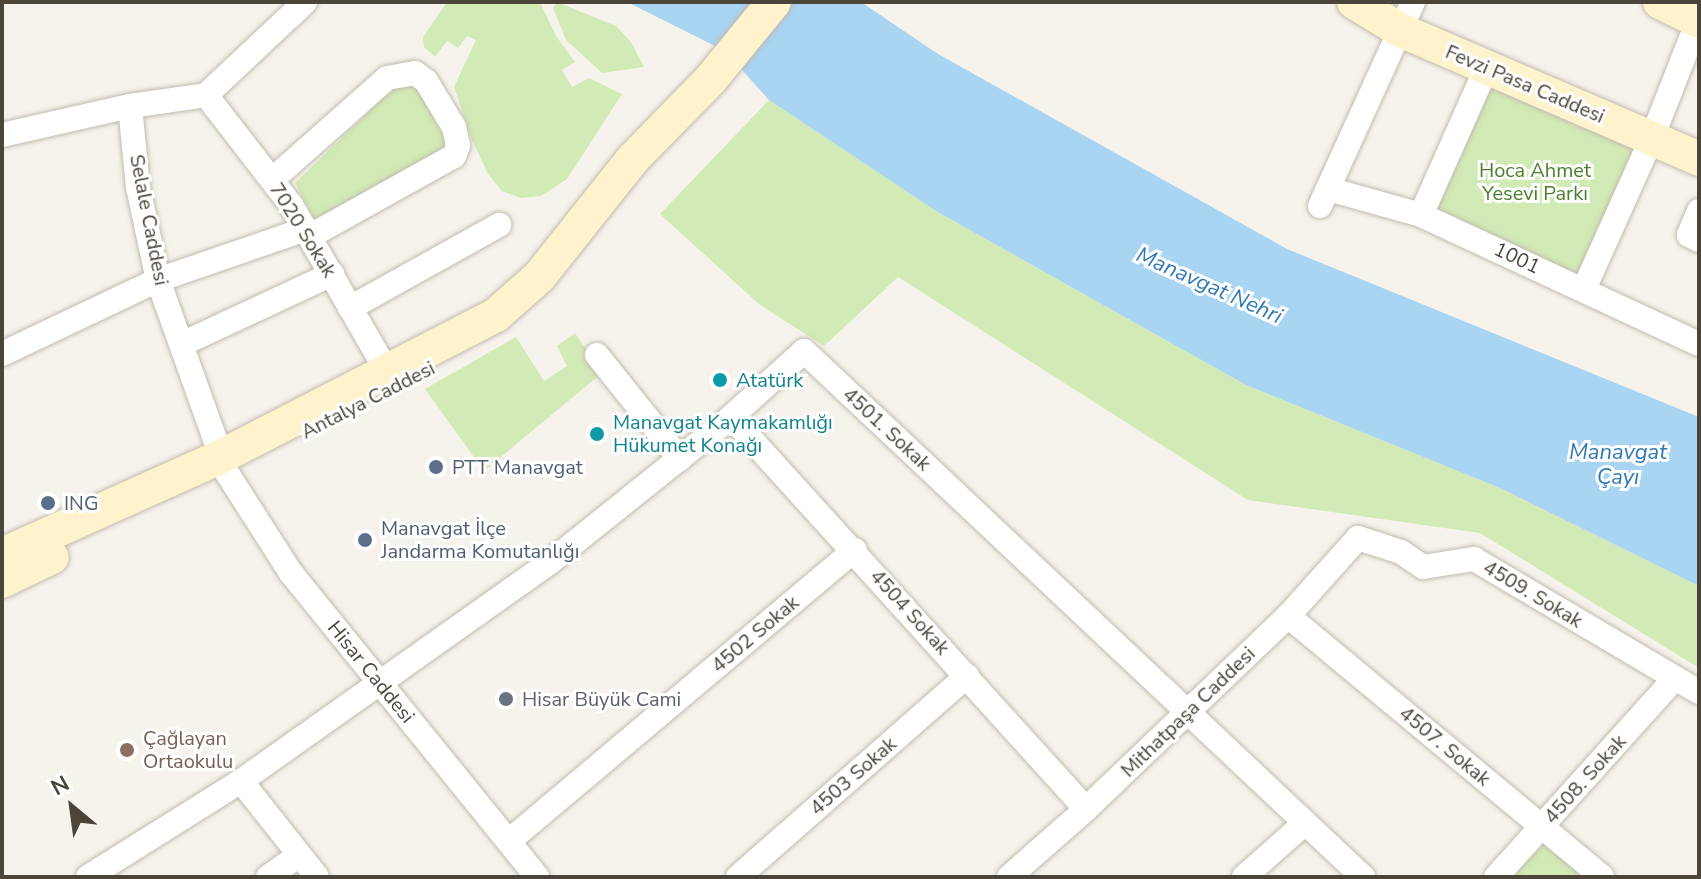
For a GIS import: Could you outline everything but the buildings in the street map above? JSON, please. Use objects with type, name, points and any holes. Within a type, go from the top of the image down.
[{"type":"main road","name":"Antalya Caddesi","points":[[2,581],[496,315],[539,277],[607,189],[711,79],[774,2]]},
{"type":"main road","name":"Fevzi Pasa Caddesi","points":[[1354,2],[1406,16],[1487,67],[1699,159]]},
{"type":"main road","points":[[1660,2],[1699,20]]},
{"type":"main road","name":"Antalya Caddesi","points":[[2,555],[224,464],[510,324],[548,286],[663,130]]},
{"type":"street","points":[[2,135],[130,106],[206,95],[305,2]]},
{"type":"street","name":"1001","points":[[1406,16],[1324,197],[1421,215],[1699,344]]},
{"type":"street","points":[[1584,289],[1652,138],[1699,20]]},
{"type":"street","points":[[1421,215],[1487,67]]},
{"type":"street","points":[[2,354],[158,280],[308,232],[454,156],[458,146],[454,127],[426,81],[415,73],[387,78],[273,179]]},
{"type":"street","name":"7020 Sokak","points":[[206,95],[273,179],[308,232],[388,373]]},
{"type":"street","name":"Selale Caddesi","points":[[130,106],[138,187],[158,280],[224,464]]},
{"type":"street","points":[[1699,211],[1689,235],[1699,240]]},
{"type":"street","points":[[350,308],[499,225]]},
{"type":"street","points":[[182,344],[332,274]]},
{"type":"street","name":"4501. Sokak","points":[[88,877],[241,781],[549,563],[731,417],[804,351],[1363,877]]},
{"type":"street","points":[[597,355],[680,459]]},
{"type":"street","name":"4504 Sokak","points":[[731,417],[855,550],[1086,809]]},
{"type":"street","name":"Hisar Caddesi","points":[[224,464],[291,573],[537,877]]},
{"type":"street","name":"Mithatpaşa Caddesi","points":[[1025,872],[1086,809],[1288,616],[1358,538]]},
{"type":"street","name":"4509. Sokak","points":[[1358,538],[1401,552],[1423,567],[1474,559],[1699,692]]},
{"type":"street","name":"4502 Sokak","points":[[509,841],[855,550]]},
{"type":"street","name":"4507. Sokak","points":[[1288,616],[1602,877]]},
{"type":"street","name":"4503 Sokak","points":[[738,877],[967,676]]},
{"type":"street","name":"4508. Sokak","points":[[1496,877],[1674,679]]},
{"type":"street","points":[[241,781],[317,877]]},
{"type":"street","points":[[1244,877],[1305,823]]},
{"type":"street","points":[[268,877],[299,855]]},
{"type":"green space","points":[[447,2],[540,2],[556,36],[575,62],[562,70],[572,87],[589,78],[622,94],[567,179],[541,196],[521,198],[502,191],[488,174],[472,140],[454,87],[476,40],[467,36],[458,48],[447,41],[435,57],[424,47],[423,37]]},
{"type":"green space","points":[[557,2],[616,26],[631,42],[644,67],[602,73],[566,40],[553,8]]},
{"type":"green space","points":[[405,83],[416,86],[448,145],[315,220],[295,183],[387,94]]},
{"type":"green space","name":"Hoca Ahmet Yesevi Parkı","points":[[1490,85],[1637,150],[1580,277],[1432,212]]},
{"type":"green space","points":[[769,100],[936,211],[1246,385],[1500,488],[1699,586],[1699,668],[1480,533],[1248,500],[898,277],[824,346],[760,305],[660,214]]},
{"type":"green space","points":[[575,333],[602,373],[484,471],[425,389],[516,337],[544,381],[567,366],[557,346]]},
{"type":"green space","points":[[1548,839],[1587,877],[1512,877]]},
{"type":"water","name":"Manavgat Çayı","points":[[627,2],[861,2],[938,54],[1287,249],[1699,417],[1699,586],[1500,488],[1246,385],[936,211],[769,100],[725,51]]},
{"type":"place","name":"Atatürk","points":[[720,380]]},
{"type":"place","name":"Manavgat Kaymakamlığı Hükumet Konağı","points":[[597,434]]},
{"type":"place","name":"PTT Manavgat","points":[[436,467]]},
{"type":"place","name":"ING","points":[[48,503]]},
{"type":"place","name":"Manavgat İlçe Jandarma Komutanlığı","points":[[365,540]]},
{"type":"place","name":"Hisar Büyük Cami","points":[[506,699]]},
{"type":"place","name":"Çağlayan Ortaokulu","points":[[127,750]]},
{"type":"water label","name":"Manavgat Nehri","points":[[1209,286]]}]
